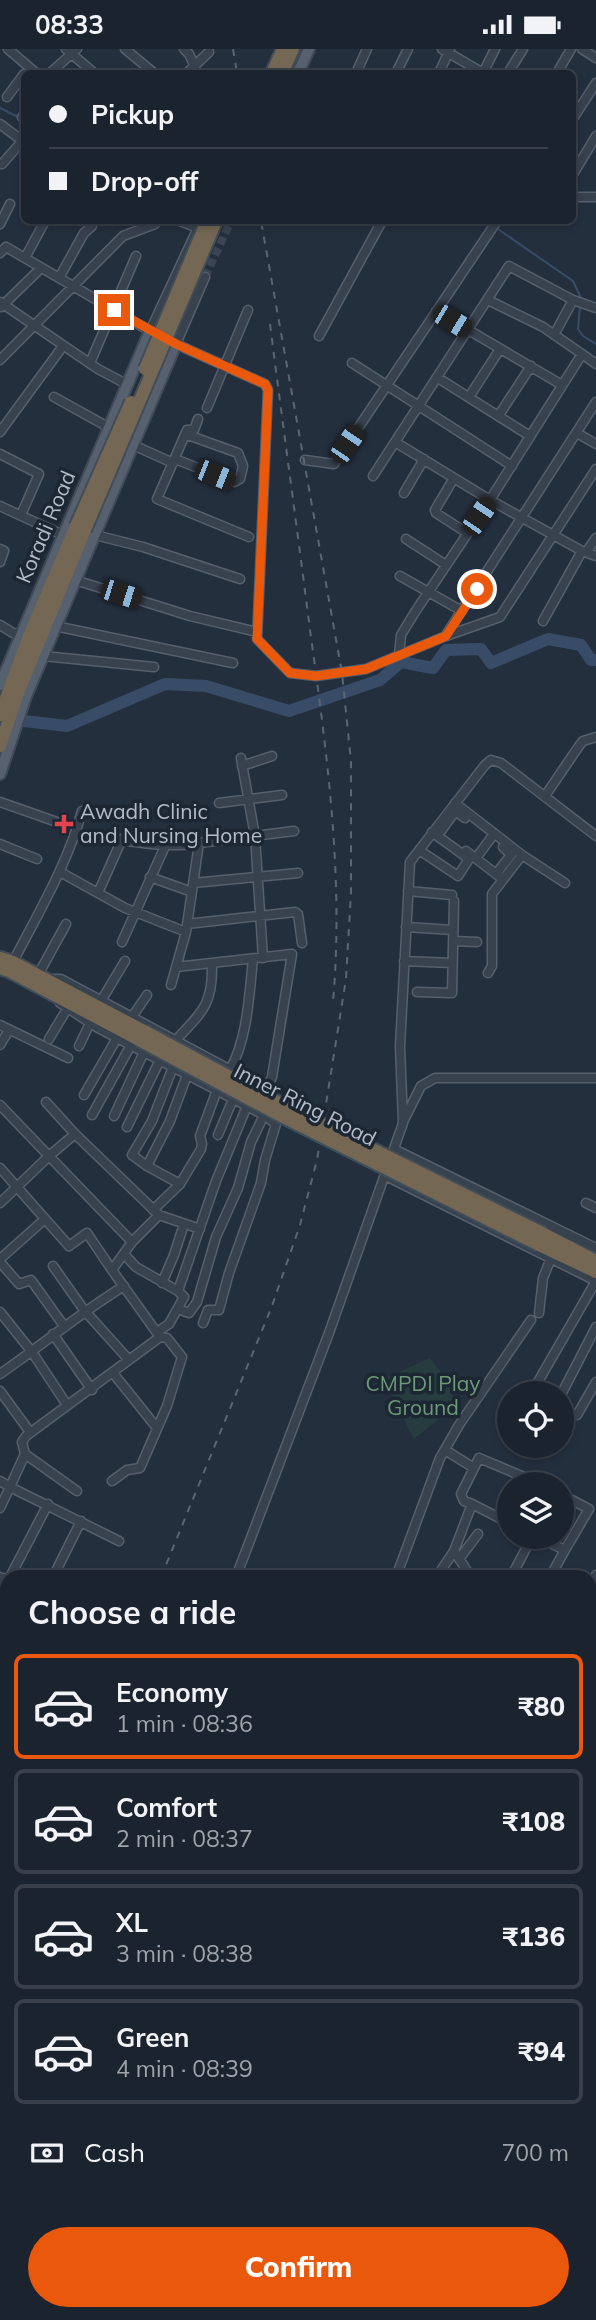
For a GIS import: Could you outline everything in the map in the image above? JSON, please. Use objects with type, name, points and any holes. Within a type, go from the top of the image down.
[{"type":"highway","points":[[271,70],[281,49]]},
{"type":"highway","points":[[283,70],[293,49]]},
{"type":"highway","points":[[4,748],[18,693],[202,224]]},
{"type":"highway","points":[[0,715],[29,636],[79,538],[215,224]]},
{"type":"highway","name":"Inner Ring Road","points":[[4,967],[42,977],[140,1042]]},
{"type":"highway","name":"Inner Ring Road","points":[[4,967],[140,1042],[265,1096],[542,1239],[596,1272]]},
{"type":"highway","name":"Inner Ring Road","points":[[542,1239],[596,1261]]},
{"type":"main road","points":[[301,70],[309,50]]},
{"type":"main road","points":[[0,772],[4,748],[75,580],[79,538],[133,445],[176,344],[150,331]]},
{"type":"main road","name":"Koradi Road","points":[[0,685],[22,634],[79,538],[108,427],[150,331]]},
{"type":"street","points":[[8,49],[27,70]]},
{"type":"street","points":[[125,49],[150,70]]},
{"type":"street","points":[[184,49],[195,69],[209,52]]},
{"type":"street","points":[[357,70],[367,49]]},
{"type":"street","points":[[398,70],[408,49]]},
{"type":"street","points":[[484,70],[495,49]]},
{"type":"street","points":[[510,70],[523,49]]},
{"type":"street","points":[[559,70],[571,49]]},
{"type":"street","points":[[582,49],[596,58]]},
{"type":"street","points":[[440,70],[447,50],[478,70]]},
{"type":"street","points":[[53,70],[72,51],[91,70]]},
{"type":"street","points":[[7,97],[21,81]]},
{"type":"street","points":[[576,114],[596,83]]},
{"type":"street","points":[[0,124],[21,139]]},
{"type":"street","points":[[576,169],[596,136]]},
{"type":"street","points":[[2,164],[21,144]]},
{"type":"street","points":[[586,151],[596,157]]},
{"type":"street","points":[[576,197],[596,197]]},
{"type":"street","points":[[0,223],[10,204]]},
{"type":"street","points":[[24,258],[43,224]]},
{"type":"street","points":[[0,360],[123,236],[155,224]]},
{"type":"street","points":[[2,248],[60,278],[150,331],[202,224]]},
{"type":"street","points":[[318,336],[380,224]]},
{"type":"street","points":[[305,460],[334,464],[495,224]]},
{"type":"street","points":[[60,278],[84,233],[92,226]]},
{"type":"street","points":[[90,363],[136,255]]},
{"type":"street","points":[[373,476],[509,266],[573,300],[593,307]]},
{"type":"street","points":[[41,268],[1,305],[128,385]]},
{"type":"street","points":[[205,277],[176,344],[265,384],[268,390],[257,639],[290,673],[316,676],[366,669],[500,617],[596,469]]},
{"type":"street","points":[[488,300],[554,335],[596,364]]},
{"type":"street","points":[[554,335],[573,300]]},
{"type":"street","points":[[207,408],[248,310]]},
{"type":"street","points":[[436,311],[562,385]]},
{"type":"street","points":[[0,432],[63,346]]},
{"type":"street","points":[[469,397],[500,349]]},
{"type":"street","points":[[399,654],[401,635],[582,354]]},
{"type":"street","points":[[352,363],[512,466]]},
{"type":"street","points":[[499,415],[531,366]]},
{"type":"street","points":[[438,378],[530,436]]},
{"type":"street","points":[[54,397],[108,427]]},
{"type":"street","points":[[446,636],[596,402]]},
{"type":"street","points":[[198,419],[194,430],[187,430],[157,499],[249,537]]},
{"type":"street","points":[[578,433],[596,445]]},
{"type":"street","points":[[133,445],[234,482],[240,479],[243,466],[238,453],[185,434]]},
{"type":"street","points":[[395,442],[490,500],[596,556]]},
{"type":"street","points":[[0,454],[39,474],[21,515]]},
{"type":"street","points":[[404,493],[424,459]]},
{"type":"street","points":[[454,478],[435,510],[467,533]]},
{"type":"street","points":[[0,506],[79,538],[143,547],[240,579]]},
{"type":"street","points":[[542,621],[585,551],[596,538]]},
{"type":"street","points":[[406,539],[446,565]]},
{"type":"street","points":[[0,549],[4,551],[0,562]]},
{"type":"street","points":[[400,576],[462,611]]},
{"type":"street","points":[[75,580],[190,616],[257,632]]},
{"type":"street","points":[[0,625],[13,633],[22,634]]},
{"type":"street","points":[[55,626],[233,663]]},
{"type":"street","points":[[43,656],[154,667]]},
{"type":"street","points":[[545,796],[583,741],[596,737]]},
{"type":"street","points":[[263,958],[255,836],[241,762],[272,756]]},
{"type":"street","points":[[437,831],[485,765],[495,759],[596,836]]},
{"type":"street","points":[[219,803],[282,795]]},
{"type":"street","points":[[0,802],[57,822]]},
{"type":"street","points":[[455,803],[510,853],[492,894],[492,966],[488,973]]},
{"type":"street","points":[[4,967],[60,872],[82,811]]},
{"type":"street","points":[[403,1123],[400,1046],[410,862],[456,812],[565,883]]},
{"type":"street","points":[[76,833],[187,845],[294,831]]},
{"type":"street","points":[[419,850],[458,876],[469,859],[437,831]]},
{"type":"street","points":[[437,831],[500,876]]},
{"type":"street","points":[[476,859],[493,836]]},
{"type":"street","points":[[98,893],[122,839]]},
{"type":"street","points":[[0,843],[37,859]]},
{"type":"street","points":[[171,985],[186,928],[199,843]]},
{"type":"street","points":[[122,942],[166,844]]},
{"type":"street","points":[[500,876],[522,855]]},
{"type":"street","points":[[60,872],[135,912],[186,928],[295,912],[299,914],[302,943]]},
{"type":"street","points":[[150,877],[192,888],[298,873]]},
{"type":"street","points":[[408,891],[453,898],[452,993],[417,992]]},
{"type":"street","points":[[66,923],[42,977],[61,979],[266,1089],[272,1077],[292,954],[176,967]]},
{"type":"street","points":[[406,927],[453,930]]},
{"type":"street","points":[[453,941],[477,942]]},
{"type":"street","points":[[230,1070],[236,1059],[245,1026],[253,959]]},
{"type":"street","points":[[101,1000],[125,961]]},
{"type":"street","points":[[404,961],[452,963]]},
{"type":"street","points":[[175,1041],[208,1004],[212,964]]},
{"type":"street","points":[[132,1017],[147,995]]},
{"type":"street","points":[[59,996],[62,1006],[90,1023],[117,1038],[140,1042],[160,1060],[264,1115],[276,1125],[261,1183],[229,1273],[219,1310],[208,1310],[203,1323]]},
{"type":"street","points":[[50,1039],[67,1009]]},
{"type":"street","points":[[79,1046],[90,1023]]},
{"type":"street","points":[[0,1025],[68,1058]]},
{"type":"street","points":[[0,1045],[9,1030]]},
{"type":"street","points":[[84,1095],[117,1038]]},
{"type":"street","points":[[92,1115],[140,1042]]},
{"type":"street","points":[[114,1116],[140,1042]]},
{"type":"street","points":[[127,1127],[160,1060]]},
{"type":"street","points":[[173,1067],[152,1121],[132,1154],[180,1184]]},
{"type":"street","points":[[147,1165],[170,1121],[187,1075]]},
{"type":"street","points":[[239,1570],[329,1333],[403,1123],[421,1086],[435,1077],[596,1078]]},
{"type":"street","points":[[112,1270],[180,1184],[201,1149],[200,1136],[216,1090]]},
{"type":"street","points":[[218,1135],[233,1099]]},
{"type":"street","points":[[46,1102],[75,1134],[156,1212],[200,1229]]},
{"type":"street","points":[[0,1105],[132,1242]]},
{"type":"street","points":[[178,1291],[216,1181],[247,1106]]},
{"type":"street","points":[[178,1309],[190,1313],[197,1302],[216,1237],[237,1188],[251,1142],[264,1115]]},
{"type":"street","points":[[0,1203],[75,1134]]},
{"type":"street","points":[[394,1149],[596,1248]]},
{"type":"street","points":[[0,1168],[69,1246],[87,1233],[158,1334],[167,1338],[182,1357],[140,1468],[127,1470],[112,1481]]},
{"type":"street","points":[[386,1176],[596,1281],[538,1381]]},
{"type":"street","points":[[586,1203],[596,1208]]},
{"type":"street","points":[[45,1219],[0,1260],[19,1284],[31,1280],[64,1326]]},
{"type":"street","points":[[162,1283],[184,1224]]},
{"type":"street","points":[[0,1508],[25,1454],[22,1442],[30,1432],[130,1360],[169,1324],[184,1297],[136,1267],[124,1254]]},
{"type":"street","points":[[539,1313],[544,1278],[551,1258]]},
{"type":"street","points":[[53,1266],[84,1310],[130,1360]]},
{"type":"street","points":[[0,1374],[84,1310],[124,1286]]},
{"type":"street","points":[[0,1312],[32,1352],[68,1405]]},
{"type":"street","points":[[399,1570],[445,1450],[459,1425],[531,1320]]},
{"type":"street","points":[[568,1381],[596,1327]]},
{"type":"street","points":[[53,1334],[92,1389]]},
{"type":"street","points":[[113,1373],[157,1428]]},
{"type":"street","points":[[578,1415],[596,1382]]},
{"type":"street","points":[[0,1391],[30,1432]]},
{"type":"street","points":[[445,1450],[470,1465]]},
{"type":"street","points":[[25,1454],[77,1491]]},
{"type":"street","points":[[497,1517],[464,1501],[461,1494],[470,1465],[482,1457],[515,1472]]},
{"type":"street","points":[[0,1481],[119,1541]]},
{"type":"street","points":[[574,1501],[589,1509],[574,1535]]},
{"type":"street","points":[[14,1570],[48,1504]]},
{"type":"street","points":[[456,1555],[472,1504]]},
{"type":"street","points":[[56,1570],[80,1521]]},
{"type":"street","points":[[442,1569],[478,1534]]},
{"type":"street","points":[[515,1570],[528,1549]]},
{"type":"street","points":[[554,1570],[565,1550]]},
{"type":"street","points":[[456,1555],[466,1570]]},
{"type":"green space","name":"CMPDI Play Ground","points":[[430,1358],[458,1403],[414,1439],[384,1379]]},
{"type":"waterway","points":[[0,108],[18,117]]},
{"type":"waterway","points":[[495,227],[573,281],[581,298]]},
{"type":"waterway","points":[[580,307],[578,329],[583,336],[596,344]]},
{"type":"waterway","points":[[7,719],[67,726],[165,684],[206,686],[289,711],[380,680],[401,662],[433,668],[446,650],[481,649],[491,663],[548,639],[581,645],[591,660],[596,660]]},
{"type":"tunnel","points":[[205,277],[230,224]]},
{"type":"railway","points":[[233,49],[236,70]]},
{"type":"railway","points":[[164,1570],[272,1306],[300,1225],[317,1160],[346,979],[351,893],[351,761],[342,673],[262,224]]},
{"type":"railway","points":[[270,324],[332,816],[336,909],[333,1002]]},
{"type":"place","name":"Awadh Clinic and Nursing Home","points":[[64,824]]},
{"type":"route","points":[[114,310],[176,344],[265,384],[268,390],[257,639],[290,673],[316,676],[366,669],[446,636],[477,589]]}]
